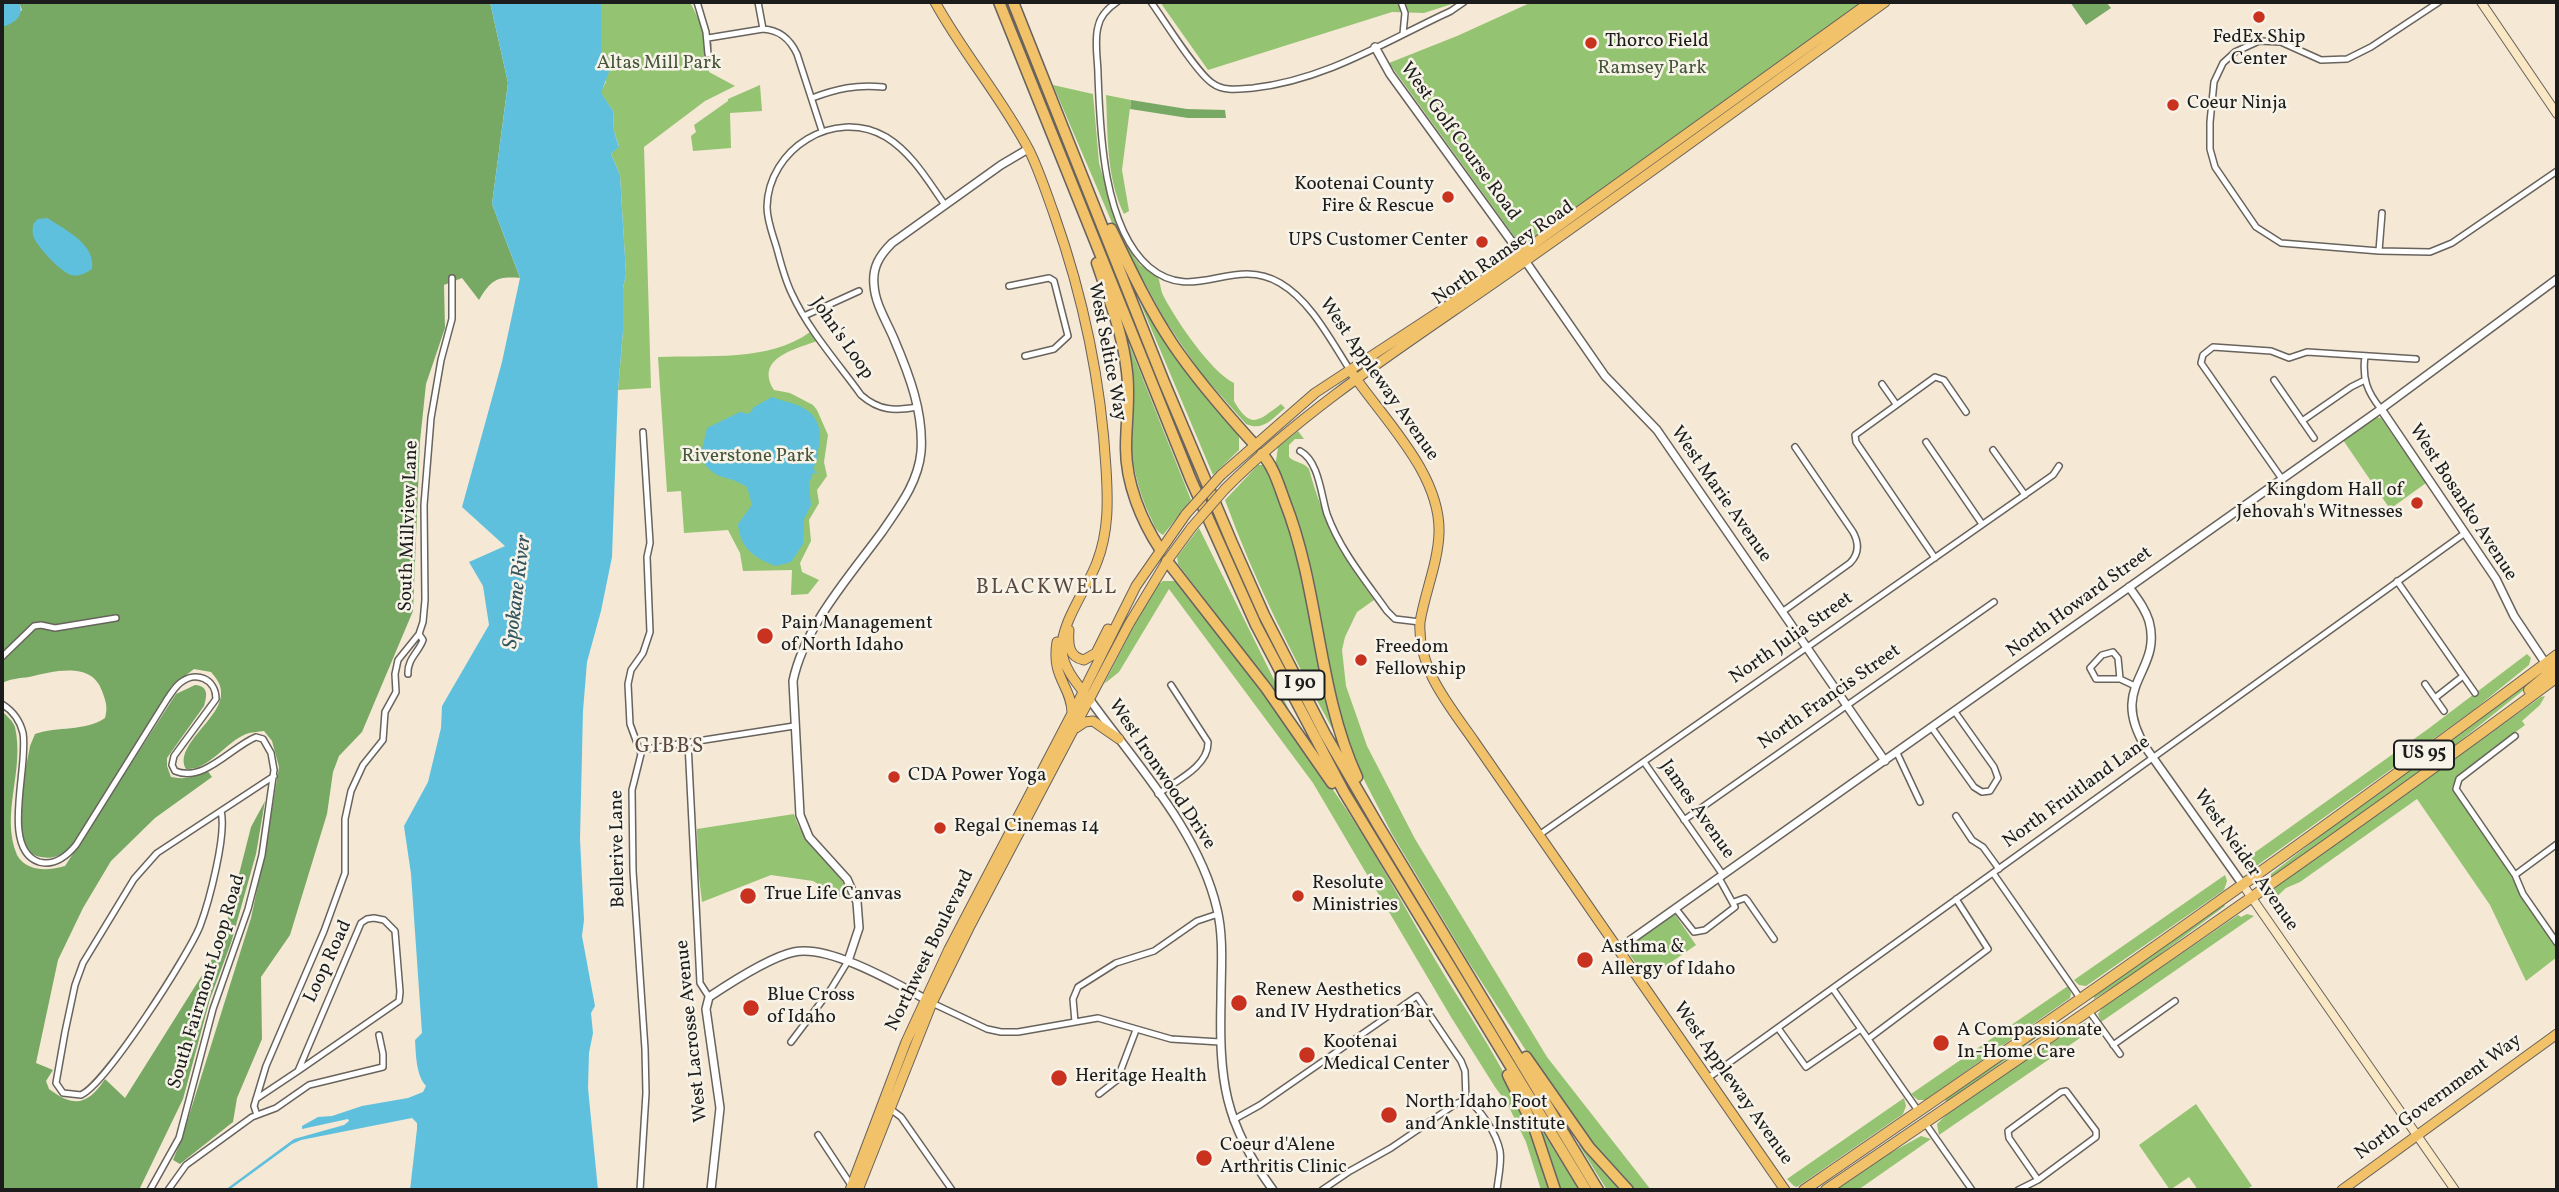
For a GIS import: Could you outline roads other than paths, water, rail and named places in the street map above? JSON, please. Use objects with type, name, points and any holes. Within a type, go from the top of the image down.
[{"type":"highway","name":"I 90","points":[[999,2],[1191,480],[1256,625],[1300,713],[1369,835],[1586,1190]]},
{"type":"highway","name":"I 90","points":[[1013,2],[1231,543],[1315,715],[1378,825],[1598,1190]]},
{"type":"highway","name":"I 90","points":[[1070,144],[1139,285],[1172,342],[1199,381],[1254,444]]},
{"type":"highway","points":[[1069,177],[1125,354],[1128,377],[1126,451],[1132,487],[1138,507],[1160,549]]},
{"type":"highway","points":[[1262,454],[1277,481],[1298,540],[1338,727],[1378,825]]},
{"type":"highway","name":"I 90","points":[[1167,561],[1266,688],[1369,835]]},
{"type":"highway","name":"US 95","points":[[1804,1190],[2243,885],[2557,655]]},
{"type":"highway","points":[[2512,710],[2517,701],[2547,675],[2546,664]]},
{"type":"highway","points":[[2557,664],[2553,672],[2557,678]]},
{"type":"highway","name":"US 95","points":[[1826,1190],[2253,898],[2557,678]]},
{"type":"highway","points":[[2089,1011],[2091,994],[2098,986]]},
{"type":"highway","points":[[1464,992],[1526,1110],[1555,1190]]},
{"type":"highway","points":[[2069,1025],[2081,1007],[2080,998]]},
{"type":"highway","name":"I 90","points":[[1484,1001],[1589,1147],[1628,1190]]},
{"type":"highway","points":[[1926,1123],[1926,1114],[1938,1098]]},
{"type":"highway","points":[[1908,1135],[1916,1124],[1919,1112]]},
{"type":"main road","name":"West Seltice Way","points":[[929,2],[948,26]]},
{"type":"main road","name":"West Seltice Way","points":[[935,2],[1028,149],[1059,230],[1093,355],[1103,430],[1108,513],[1104,540],[1092,575],[1069,621],[1062,651],[1069,671],[1087,696]]},
{"type":"main road","name":"North Ramsey Road","points":[[1167,561],[1225,489],[1322,404],[1870,2]]},
{"type":"main road","name":"North Ramsey Road","points":[[1160,549],[1186,514],[1221,475],[1315,393],[1522,257],[1885,2]]},
{"type":"main road","points":[[2480,2],[2557,114]]},
{"type":"main road","name":"West Appleway Avenue","points":[[1350,370],[1420,467],[1438,510],[1438,546],[1419,635],[1424,659],[1437,686],[1785,1190]]},
{"type":"main road","points":[[1254,444],[1262,454]]},
{"type":"main road","points":[[1160,549],[1167,561]]},
{"type":"main road","name":"Northwest Boulevard","points":[[929,1001],[1075,729],[1136,586],[1160,549]]},
{"type":"main road","name":"Northwest Boulevard","points":[[853,1189],[929,1001],[994,859],[1072,714],[1087,696],[1167,561]]},
{"type":"main road","points":[[1069,621],[1071,652],[1079,659],[1089,659],[1096,653],[1136,586]]},
{"type":"main road","points":[[1069,621],[1058,636],[1055,654],[1056,669],[1069,698],[1072,714]]},
{"type":"main road","points":[[1075,729],[1085,722],[1093,721],[1119,739]]},
{"type":"main road","name":"West Neider Avenue","points":[[2243,885],[2455,1190]]},
{"type":"main road","name":"North Government Way","points":[[2342,1190],[2557,1034]]},
{"type":"street","points":[[698,2],[708,38],[708,54]]},
{"type":"street","points":[[758,2],[764,29]]},
{"type":"street","name":"West Appleway Avenue","points":[[1116,2],[1105,12],[1097,28],[1104,165],[1112,199],[1125,231],[1142,260],[1164,277],[1176,281],[1205,282],[1243,273],[1256,274],[1282,284],[1306,307],[1350,370]]},
{"type":"street","points":[[1151,2],[1205,77],[1226,89],[1260,87],[1301,79],[1335,68],[1464,2]]},
{"type":"street","points":[[1401,2],[1405,13],[1403,34]]},
{"type":"street","points":[[2439,2],[2371,47],[2347,59],[2321,60],[2281,42],[2259,41],[2235,52],[2223,63],[2214,82],[2210,149],[2215,167],[2256,228],[2281,243],[2424,253],[2440,249],[2557,171]]},
{"type":"street","points":[[708,38],[764,29],[777,32],[792,43],[822,131]]},
{"type":"street","name":"West Golf Course Road","points":[[1375,47],[1397,84],[1522,257]]},
{"type":"street","points":[[812,98],[844,88],[883,88]]},
{"type":"street","name":"John's Loop","points":[[917,407],[896,411],[882,409],[861,395],[804,316],[789,289],[770,227],[767,207],[773,179],[785,158],[799,144],[822,131],[855,128],[890,139],[908,155],[945,205]]},
{"type":"street","points":[[791,1042],[827,995],[848,961],[859,928],[857,902],[847,879],[809,837],[798,802],[793,681],[796,663],[808,636],[905,499],[913,484],[921,452],[917,407],[906,367],[875,293],[874,275],[878,260],[887,248],[1028,149]]},
{"type":"street","points":[[2379,251],[2382,213]]},
{"type":"street","name":"West Marie Avenue","points":[[1522,257],[1611,384],[1654,426],[1885,761]]},
{"type":"street","name":"South Millview Lane","points":[[257,1115],[254,1106],[266,1066],[336,900],[346,865],[345,819],[351,791],[363,765],[383,740],[385,712],[396,692],[395,674],[398,660],[419,634],[425,600],[424,505],[432,404],[452,319],[452,278]]},
{"type":"street","points":[[1009,286],[1049,278],[1054,281],[1068,336],[1054,349],[1025,356]]},
{"type":"street","name":"North Howard Street","points":[[1618,949],[2381,409],[2557,279]]},
{"type":"street","points":[[804,316],[859,291]]},
{"type":"street","points":[[2281,480],[2201,363],[2203,355],[2213,347],[2271,351],[2290,358],[2307,352],[2416,359]]},
{"type":"street","name":"West Bosanko Avenue","points":[[2365,356],[2365,380],[2371,397],[2496,579],[2527,638],[2546,664]]},
{"type":"street","points":[[1936,558],[1856,442],[1855,435],[1931,379],[1938,377],[1944,380],[1966,412]]},
{"type":"street","points":[[2274,380],[2314,438]]},
{"type":"street","points":[[2302,421],[2365,380]]},
{"type":"street","points":[[1882,384],[1896,404]]},
{"type":"street","name":"Bellerive Lane","points":[[640,1190],[646,1093],[633,883],[632,790],[640,762],[640,750],[630,724],[628,684],[631,670],[646,646],[651,627],[647,557],[650,543],[643,432]]},
{"type":"street","points":[[1926,442],[1982,524]]},
{"type":"street","points":[[1782,612],[1850,563],[1857,549],[1853,532],[1795,447]]},
{"type":"street","points":[[1993,450],[2025,495]]},
{"type":"street","points":[[1300,451],[1311,461],[1326,511],[1338,538],[1387,611],[1395,619],[1420,622]]},
{"type":"street","name":"North Julia Street","points":[[1539,835],[2025,495],[2053,475],[2060,466]]},
{"type":"street","name":"North Fruitland Lane","points":[[1708,1078],[2465,533]]},
{"type":"street","points":[[2397,581],[2475,693]]},
{"type":"street","name":"West Neider Avenue","points":[[2129,587],[2145,610],[2151,637],[2130,709],[2139,737],[2243,885]]},
{"type":"street","name":"North Francis Street","points":[[1684,820],[1994,602]]},
{"type":"street","points":[[2,657],[34,626],[55,628],[116,618]]},
{"type":"street","points":[[408,674],[410,661],[423,644],[424,640],[419,634]]},
{"type":"street","points":[[2120,679],[2118,658],[2113,652],[2102,656],[2090,668],[2096,679],[2120,679],[2135,686]]},
{"type":"street","points":[[2,704],[12,710],[23,736],[13,821],[15,835],[23,851],[39,862],[57,861],[76,845],[166,701],[180,683],[187,679],[195,676],[209,681],[213,685],[216,699],[174,756],[172,765],[175,771],[188,775],[202,770],[249,740],[260,737],[271,753],[274,776],[157,853],[134,879],[96,939],[75,985],[56,1083],[63,1093],[81,1095],[94,1086],[128,1042],[186,954],[201,924],[208,902],[219,850],[223,818],[221,811]]},
{"type":"street","points":[[2435,698],[2463,676]]},
{"type":"street","points":[[2426,684],[2444,711]]},
{"type":"street","points":[[1158,794],[1198,764],[1208,749],[1208,741],[1171,685]]},
{"type":"street","name":"West Ironwood Drive","points":[[1087,696],[1158,794],[1201,860],[1218,914],[1222,954],[1222,1076],[1233,1120],[1245,1148],[1273,1190]]},
{"type":"street","points":[[1932,728],[1974,786],[1982,792],[1990,791],[1998,778],[1994,767],[1955,712]]},
{"type":"street","points":[[640,750],[794,726]]},
{"type":"street","points":[[2515,736],[2459,779],[2456,789],[2515,875],[2523,894],[2557,943]]},
{"type":"street","name":"West Lacrosse Avenue","points":[[688,743],[700,983],[709,997],[706,1009],[720,1108],[712,1190]]},
{"type":"street","points":[[1897,752],[1920,802]]},
{"type":"street","name":"James Avenue","points":[[1644,762],[1721,876],[1734,902]]},
{"type":"street","name":"South Fairmont Loop Road","points":[[150,1190],[179,1138],[213,1009],[248,909],[262,855],[274,776]]},
{"type":"street","points":[[1956,816],[1972,840],[1983,847],[1999,869]]},
{"type":"street","points":[[2515,875],[2557,844]]},
{"type":"street","points":[[1993,873],[2080,998]]},
{"type":"street","points":[[1676,909],[1689,928],[1698,933],[1733,909],[1734,902],[1745,898],[1774,939]]},
{"type":"street","points":[[1868,1039],[1988,949],[1956,899]]},
{"type":"street","points":[[1075,1022],[1073,999],[1075,991],[1082,984],[1116,963],[1154,951],[1197,921],[1218,914]]},
{"type":"street","name":"Loop Road","points":[[256,1099],[298,1071],[399,1001],[395,931],[384,920],[367,919],[361,923],[298,1071]]},
{"type":"street","points":[[709,997],[793,952],[823,952],[848,961],[987,1029],[1018,1032],[1105,1019],[1171,1040],[1220,1042]]},
{"type":"street","points":[[1833,989],[1919,1112]]},
{"type":"street","points":[[1233,1120],[1260,1105],[1417,996],[1461,1061],[1466,1100]]},
{"type":"street","points":[[2113,1045],[2175,1000]]},
{"type":"street","points":[[2089,1011],[2120,1054]]},
{"type":"street","points":[[1778,1028],[1806,1067],[1861,1029]]},
{"type":"street","points":[[1099,1094],[1117,1080],[1136,1030]]},
{"type":"street","points":[[168,1190],[186,1165],[257,1115],[276,1108],[309,1085],[383,1067],[379,1035]]},
{"type":"street","points":[[2018,1190],[2038,1180],[2096,1137],[2096,1131],[2066,1091],[2008,1132],[2009,1138],[2038,1180]]},
{"type":"street","points":[[1322,1190],[1349,1171],[1391,1149],[1457,1103],[1466,1100],[1473,1104],[1497,1140],[1501,1154],[1497,1190]]},
{"type":"street","points":[[886,1107],[901,1117],[951,1190]]},
{"type":"street","points":[[1926,1123],[1972,1190]]},
{"type":"street","points":[[818,1135],[853,1189]]},
{"type":"water","points":[[2,2],[19,2],[21,11],[15,21],[2,27]]},
{"type":"water","name":"Spokane River","points":[[490,2],[601,2],[601,56],[608,62],[609,72],[601,93],[613,111],[614,131],[619,147],[611,154],[620,175],[626,274],[623,288],[612,557],[587,662],[580,839],[584,920],[582,936],[595,1006],[591,1013],[593,1033],[589,1053],[588,1088],[598,1190],[410,1190],[417,1129],[417,1123],[412,1118],[301,1140],[229,1190],[225,1190],[294,1139],[344,1125],[349,1121],[348,1119],[302,1129],[302,1126],[318,1117],[408,1098],[423,1092],[426,1086],[418,1071],[416,1052],[415,1040],[422,1033],[411,874],[404,826],[428,782],[441,728],[442,706],[489,625],[483,586],[469,562],[505,546],[462,507],[502,362],[520,278],[492,204],[508,83]]},
{"type":"water","points":[[47,218],[70,232],[84,245],[92,260],[92,269],[80,275],[71,275],[43,251],[33,235],[33,224],[38,219]]},
{"type":"water","points":[[772,397],[796,404],[808,411],[817,423],[820,434],[814,466],[818,473],[813,473],[809,484],[811,505],[804,519],[803,544],[791,562],[776,566],[755,556],[745,546],[739,532],[738,524],[752,505],[747,487],[711,471],[700,458],[707,428],[740,412],[749,414],[754,407]]},
{"type":"place","name":"FedEx Ship Center","points":[[2259,17]]},
{"type":"place","name":"Thorco Field","points":[[1591,43]]},
{"type":"place","name":"Coeur Ninja","points":[[2173,105]]},
{"type":"place","name":"Kootenai County Fire & Rescue","points":[[1448,197]]},
{"type":"place","name":"UPS Customer Center","points":[[1482,242]]},
{"type":"place","name":"Kingdom Hall of Jehovah's Witnesses","points":[[2417,503]]},
{"type":"place","name":"Pain Management of North Idaho","points":[[765,636]]},
{"type":"place","name":"Freedom Fellowship","points":[[1361,660]]},
{"type":"place","name":"CDA Power Yoga","points":[[894,777]]},
{"type":"place","name":"Regal Cinemas 14","points":[[940,828]]},
{"type":"place","name":"True Life Canvas","points":[[748,896]]},
{"type":"place","name":"Resolute Ministries","points":[[1298,896]]},
{"type":"place","name":"Asthma & Allergy of Idaho","points":[[1585,960]]},
{"type":"place","name":"Renew Aesthetics and IV Hydration Bar","points":[[1239,1003]]},
{"type":"place","name":"Blue Cross of Idaho","points":[[751,1008]]},
{"type":"place","name":"A Compassionate In-Home Care","points":[[1941,1043]]},
{"type":"place","name":"Kootenai Medical Center","points":[[1307,1055]]},
{"type":"place","name":"Heritage Health","points":[[1059,1078]]},
{"type":"place","name":"North Idaho Foot and Ankle Institute","points":[[1389,1115]]},
{"type":"place","name":"Coeur d'Alene Arthritis Clinic","points":[[1204,1158]]},
{"type":"district","name":"BLACKWELL","points":[[1047,589]]},
{"type":"district","name":"GIBBS","points":[[670,748]]},
{"type":"park label","name":"Altas Mill Park","points":[[659,65]]},
{"type":"park label","name":"Ramsey Park","points":[[1652,70]]},
{"type":"park label","name":"Riverstone Park","points":[[748,458]]}]
